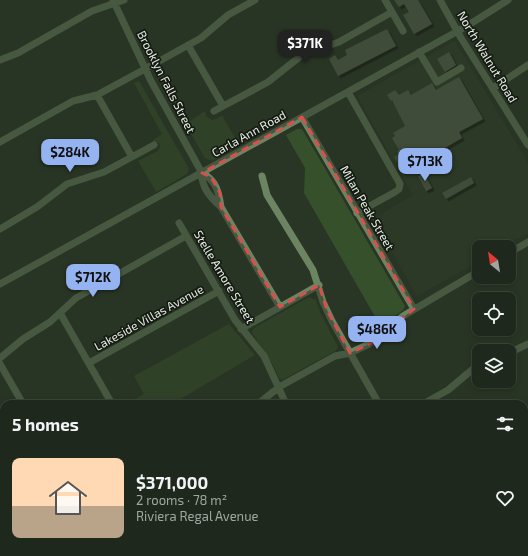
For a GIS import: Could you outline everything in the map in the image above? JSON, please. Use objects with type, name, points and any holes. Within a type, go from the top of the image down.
[{"type":"street","points":[[0,60],[18,53],[92,11],[114,2],[124,0]]},
{"type":"street","points":[[0,142],[73,101],[98,95],[201,38],[228,15],[255,0]]},
{"type":"street","points":[[385,0],[402,31]]},
{"type":"street","name":"North Walnut Road","points":[[440,0],[457,31],[528,143]]},
{"type":"street","name":"Carla Ann Road","points":[[0,284],[348,92],[457,31],[508,0]]},
{"type":"street","name":"Brooklyn Falls Street","points":[[114,2],[145,69],[202,172],[211,177],[220,193],[221,206],[280,307]]},
{"type":"street","points":[[214,112],[268,82],[302,55],[339,42],[392,12]]},
{"type":"street","points":[[188,45],[223,106]]},
{"type":"street","points":[[419,52],[436,82],[461,68]]},
{"type":"street","points":[[493,88],[528,66]]},
{"type":"street","points":[[348,92],[400,184],[399,189],[395,192],[357,213]]},
{"type":"street","points":[[98,95],[132,157]]},
{"type":"street","name":"Milan Peak Street","points":[[302,117],[414,309]]},
{"type":"street","points":[[0,229],[37,207],[67,184],[104,172],[154,145]]},
{"type":"street","points":[[262,176],[267,195],[313,270],[327,310],[377,400]]},
{"type":"street","name":"Stelle Amore Street","points":[[179,223],[241,329],[264,356],[284,400]]},
{"type":"street","points":[[0,358],[60,313],[76,298],[186,236]]},
{"type":"street","points":[[516,249],[528,242]]},
{"type":"street","points":[[263,400],[279,387],[335,356],[350,353],[369,344],[394,322],[472,275]]},
{"type":"street","points":[[241,329],[319,285]]},
{"type":"street","name":"Lakeside Villas Avenue","points":[[89,363],[219,292]]},
{"type":"street","points":[[60,313],[110,400]]},
{"type":"street","points":[[516,350],[528,344]]},
{"type":"street","points":[[0,364],[21,400]]},
{"type":"street","points":[[430,400],[448,390],[472,370]]},
{"type":"highlighted area","points":[[302,117],[414,309],[369,344],[350,353],[327,310],[319,285],[280,307],[221,207],[220,193],[211,177],[202,173]]},
{"type":"shaded area","points":[[455,41],[528,163],[528,233],[516,240],[472,240],[472,265],[417,296],[373,219],[413,195],[357,96]]},
{"type":"shaded area","points":[[160,68],[190,121],[205,111],[206,116],[212,120],[217,119],[222,115],[239,145],[212,161],[205,158],[155,71]]},
{"type":"shaded area","points":[[139,81],[189,169],[187,174],[156,192],[138,161],[158,151],[160,147],[159,143],[152,141],[162,134],[134,83]]},
{"type":"shaded area","points":[[297,129],[302,129],[405,306],[403,310],[381,327],[304,193],[305,168],[286,135]]},
{"type":"shaded area","points":[[309,297],[316,300],[320,312],[338,347],[335,351],[282,380],[279,378],[274,367],[252,332],[254,328]]},
{"type":"shaded area","points":[[229,324],[255,355],[179,400],[134,400],[144,394],[134,376]]},
{"type":"building","points":[[394,0],[418,0],[432,24],[414,34],[403,15],[409,12],[404,4],[399,7]]},
{"type":"building","points":[[387,29],[396,46],[338,76],[329,59],[335,55],[338,60],[347,55],[345,50]]},
{"type":"building","points":[[449,52],[456,65],[445,72],[437,59]]},
{"type":"building","points":[[459,77],[483,119],[459,132],[462,138],[403,172],[394,157],[399,154],[397,151],[399,150],[392,138],[395,136],[393,133],[405,126],[392,100],[391,101],[387,95],[395,90],[399,95],[408,90],[411,95],[432,83],[436,90]]},
{"type":"building","points":[[424,173],[432,188],[426,191],[418,176]]},
{"type":"building","points":[[471,177],[474,183],[446,199],[442,193]]}]
